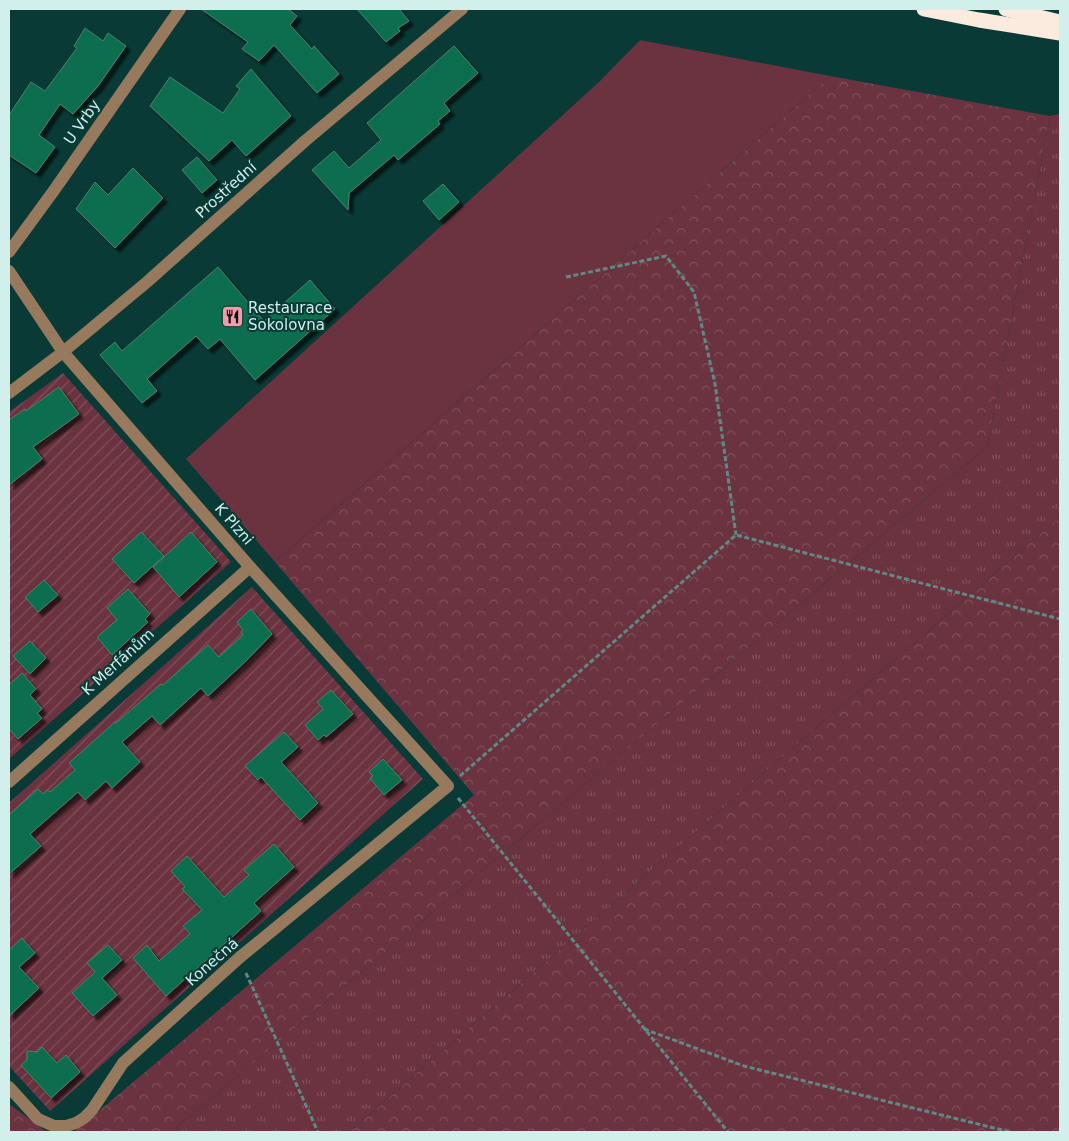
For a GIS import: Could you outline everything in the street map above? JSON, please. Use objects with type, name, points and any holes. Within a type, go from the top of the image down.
[{"type":"highway","points":[[924,9],[1060,33]]},
{"type":"highway","points":[[1006,9],[1060,22]]},
{"type":"street","name":"U Vrby","points":[[9,252],[180,9]]},
{"type":"street","name":"Prostřední","points":[[9,393],[63,352],[147,282],[305,141],[462,9]]},
{"type":"street","name":"K Plzni","points":[[9,271],[63,352],[250,567],[448,786]]},
{"type":"street","name":"K Merfánům","points":[[9,782],[250,567]]},
{"type":"street","name":"Konečná","points":[[9,1087],[38,1119],[54,1126],[66,1126],[76,1123],[92,1110],[122,1063],[239,958],[448,786]]},
{"type":"path","points":[[566,277],[666,256],[694,292],[715,384],[736,535]]},
{"type":"path","points":[[736,535],[1060,619]]},
{"type":"path","points":[[728,1132],[448,786],[736,535]]},
{"type":"path","points":[[239,958],[318,1132]]},
{"type":"path","points":[[643,1028],[744,1066],[1010,1132]]},
{"type":"green space","points":[[640,40],[830,76],[275,562],[186,459],[600,81]]},
{"type":"green space","points":[[830,76],[1050,116],[987,447],[171,1132],[74,1132],[474,795],[275,562]]},
{"type":"green space","points":[[1060,114],[1060,517],[349,1132],[171,1132],[987,447],[1050,116]]},
{"type":"green space","points":[[63,373],[231,562],[9,759],[9,412]]},
{"type":"green space","points":[[1060,517],[1060,1132],[349,1132]]},
{"type":"green space","points":[[252,587],[423,779],[50,1111],[9,1066],[9,803]]},
{"type":"green space","points":[[9,1104],[47,1132],[9,1132]]},
{"type":"building","points":[[201,9],[288,9],[297,16],[290,25],[312,49],[314,46],[339,74],[317,93],[274,45],[259,61],[242,49],[248,42]]},
{"type":"building","points":[[357,9],[399,9],[409,21],[398,28],[400,31],[386,42]]},
{"type":"building","points":[[85,28],[103,41],[108,33],[126,46],[98,86],[73,114],[60,104],[39,135],[55,147],[36,173],[9,155],[9,115],[31,82],[45,91],[77,48],[74,46]]},
{"type":"building","points":[[454,46],[478,73],[444,103],[450,111],[438,121],[440,124],[398,160],[394,155],[349,193],[348,210],[312,170],[334,151],[349,168],[381,140],[367,123]]},
{"type":"building","points":[[251,69],[291,116],[246,156],[232,140],[209,161],[150,106],[170,77],[223,113],[240,89],[236,86]]},
{"type":"building","points":[[197,157],[217,180],[202,193],[182,170]]},
{"type":"building","points":[[133,168],[163,198],[115,248],[76,209],[95,182],[108,195]]},
{"type":"building","points":[[443,184],[459,202],[439,220],[423,201]]},
{"type":"building","points":[[218,267],[264,321],[310,280],[335,309],[255,380],[220,339],[208,349],[196,336],[147,379],[157,391],[142,403],[100,355],[115,342],[122,351]]},
{"type":"building","points":[[59,387],[79,414],[33,447],[42,459],[9,485],[9,420],[25,409],[26,411]]},
{"type":"building","points":[[141,532],[164,556],[134,583],[112,559]]},
{"type":"building","points":[[191,532],[217,562],[179,597],[153,567]]},
{"type":"building","points":[[44,580],[58,595],[38,612],[25,597]]},
{"type":"building","points":[[128,589],[150,614],[145,619],[148,622],[112,655],[97,637],[117,620],[107,608]]},
{"type":"building","points":[[251,609],[272,634],[208,696],[201,688],[160,725],[152,716],[122,742],[140,762],[112,788],[106,781],[85,800],[78,792],[30,834],[41,846],[9,874],[9,815],[38,789],[43,794],[47,790],[50,792],[75,770],[69,763],[208,645],[219,657],[243,635],[241,632],[243,630],[237,622]]},
{"type":"building","points":[[30,641],[46,658],[30,674],[13,656]]},
{"type":"building","points":[[22,673],[36,689],[30,695],[42,709],[37,713],[42,718],[18,739],[9,729],[9,685]]},
{"type":"building","points":[[331,690],[353,714],[326,737],[324,735],[318,740],[305,725],[323,709],[317,702]]},
{"type":"building","points":[[284,732],[298,747],[281,762],[318,803],[300,820],[261,777],[258,780],[245,766]]},
{"type":"building","points":[[383,759],[402,780],[384,795],[370,778],[373,776],[369,772]]},
{"type":"building","points":[[274,844],[294,867],[254,903],[261,911],[166,996],[133,958],[147,945],[159,961],[190,934],[183,926],[202,910],[182,889],[185,887],[171,871],[187,856],[224,897],[249,875],[244,870]]},
{"type":"building","points":[[22,938],[35,953],[19,967],[39,988],[9,1016],[9,950]]},
{"type":"building","points":[[108,945],[122,960],[102,978],[117,995],[93,1016],[72,993],[95,972],[87,963]]},
{"type":"building","points":[[42,1047],[57,1063],[66,1055],[80,1072],[51,1098],[21,1065],[27,1060],[27,1051],[37,1052]]},
{"type":"place","name":"Restaurace Sokolovna","points":[[232,317]]}]
